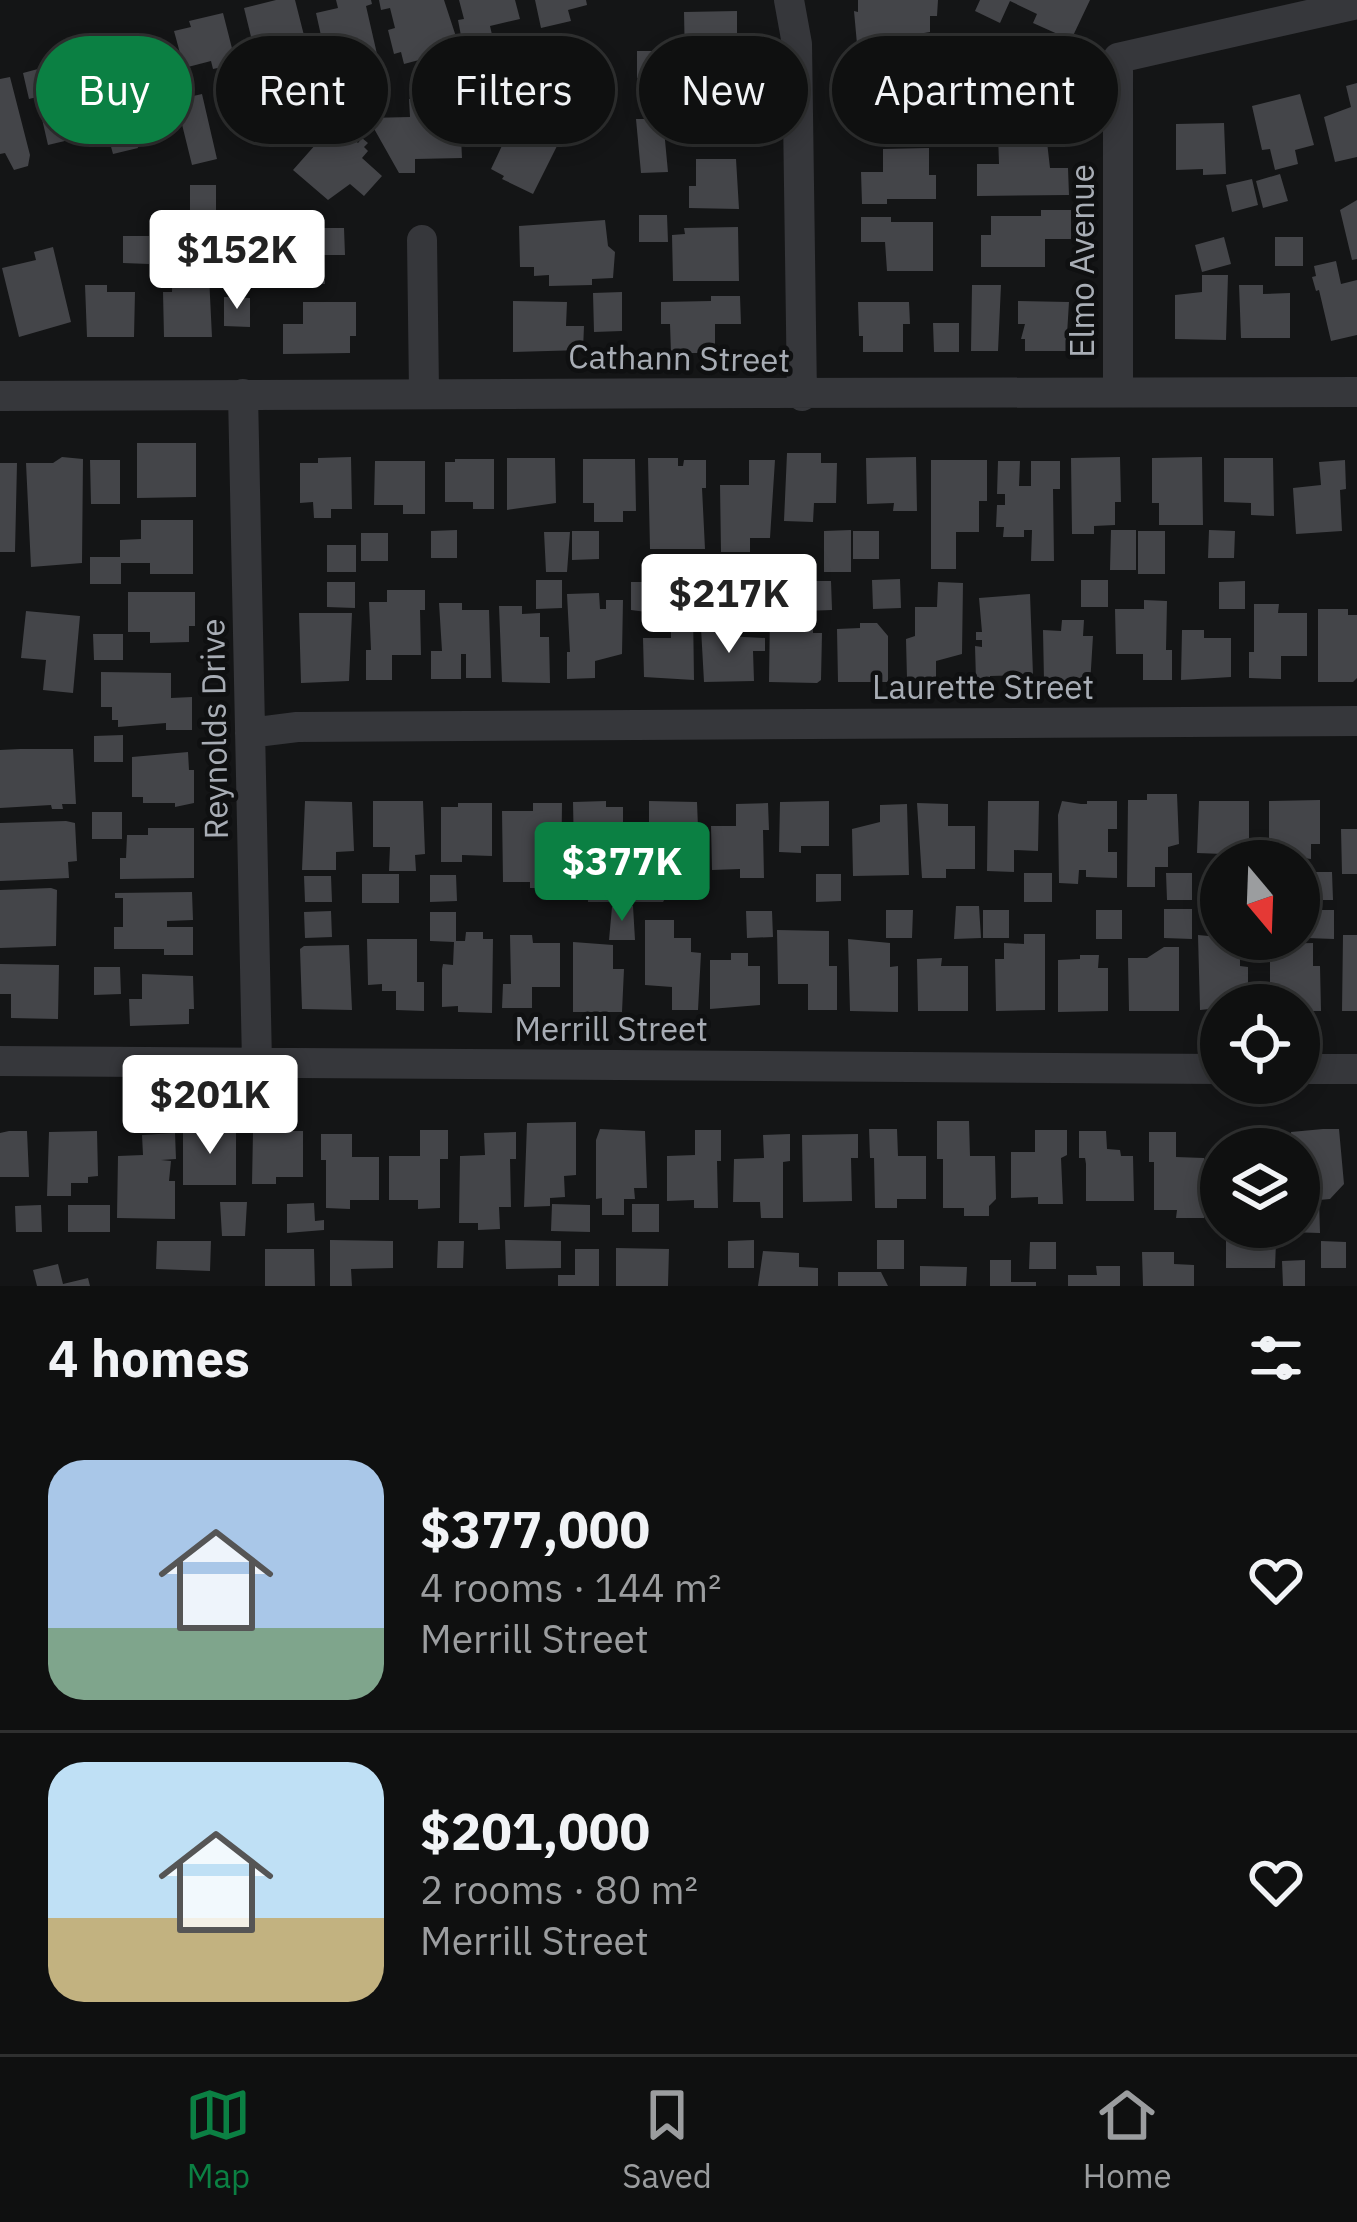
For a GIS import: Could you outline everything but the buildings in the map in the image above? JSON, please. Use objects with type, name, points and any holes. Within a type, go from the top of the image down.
[{"type":"street","points":[[789,0],[797,44],[802,396]]},
{"type":"street","name":"Elmo Avenue","points":[[1118,392],[1118,58],[1357,4]]},
{"type":"street","points":[[422,240],[424,391]]},
{"type":"street","name":"Cathann Street","points":[[0,396],[424,391],[802,396],[1357,392]]},
{"type":"street","name":"Reynolds Drive","points":[[243,394],[257,1063]]},
{"type":"street","name":"Laurette Street","points":[[250,733],[297,727],[1357,721]]},
{"type":"street","name":"Merrill Street","points":[[0,1061],[1200,1069]]},
{"type":"street","points":[[1320,1069],[1357,1070]]}]
